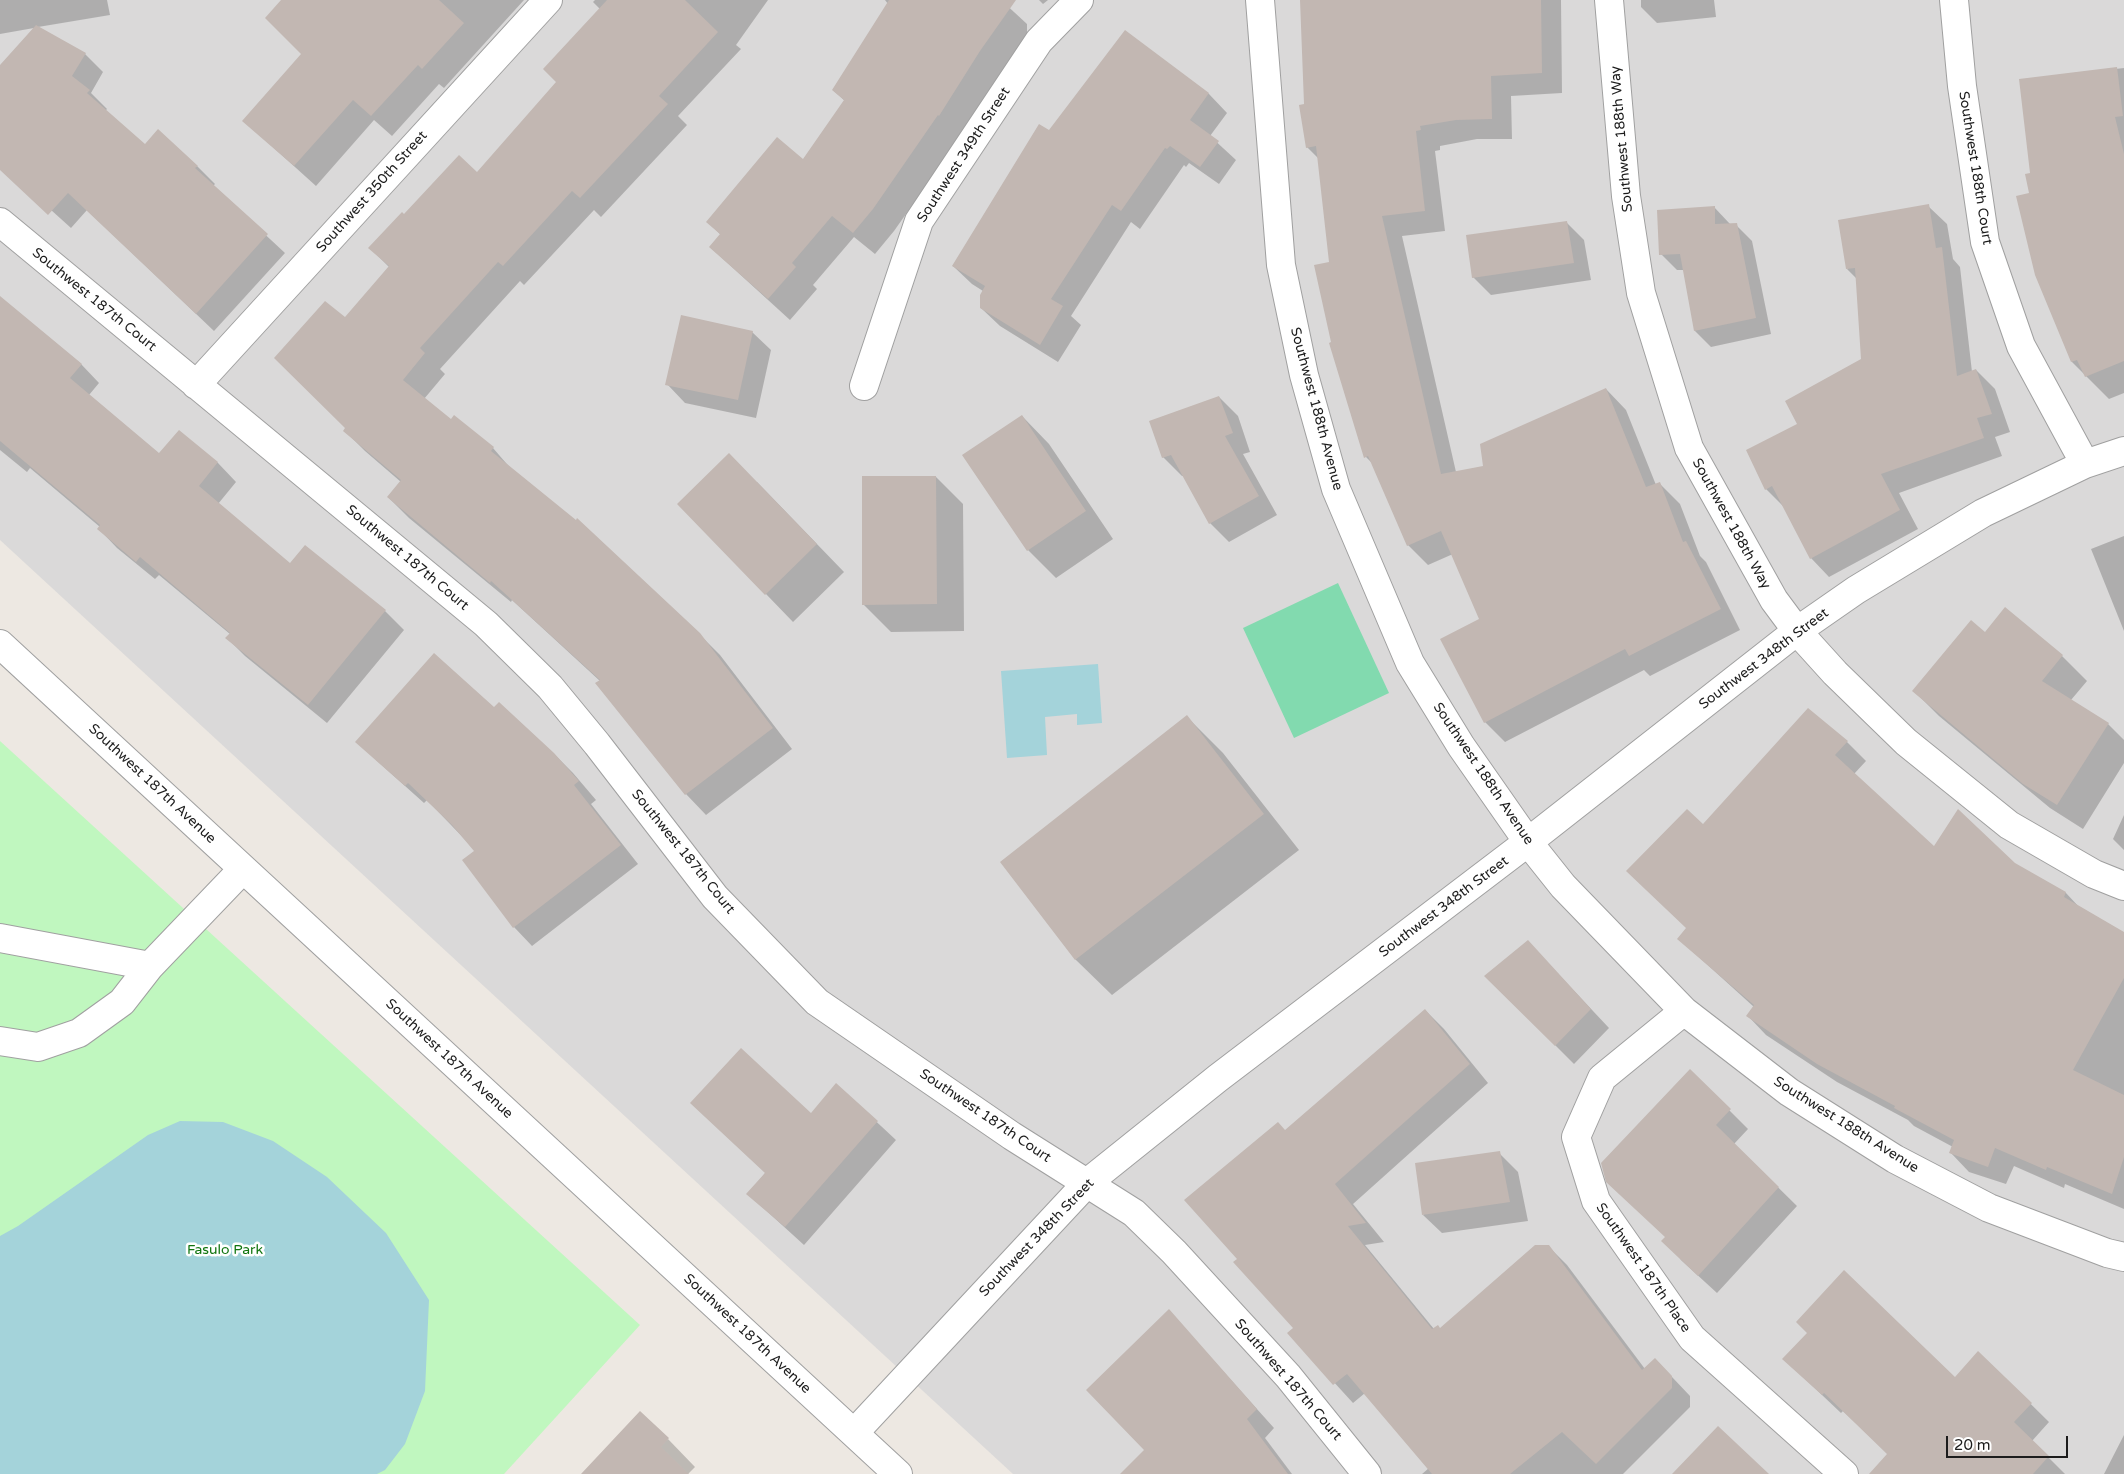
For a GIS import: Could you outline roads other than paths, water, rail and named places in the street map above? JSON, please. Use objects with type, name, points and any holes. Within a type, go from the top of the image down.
[{"type":"street","name":"Southwest 350th Street","points":[[196,385],[548,0]]},
{"type":"street","name":"Southwest 349th Street","points":[[864,386],[919,221],[1039,41],[1078,0]]},
{"type":"street","name":"Southwest 188th Avenue","points":[[1260,0],[1281,265],[1304,375],[1336,489],[1410,663],[1461,746],[1528,842],[1563,886],[1684,1011],[1789,1092],[1895,1159],[1989,1208],[2107,1253],[2124,1257]]},
{"type":"street","name":"Southwest 188th Way","points":[[1609,0],[1626,196],[1641,293],[1689,448],[1774,600],[1797,632],[1834,673],[1906,742],[2009,825],[2094,874],[2124,886]]},
{"type":"street","name":"Southwest 188th Court","points":[[1954,0],[1962,86],[1985,242],[2021,346],[2085,464]]},
{"type":"street","name":"Southwest 187th Court","points":[[0,222],[486,624],[550,687],[598,744],[715,897],[817,1002],[1012,1136],[1134,1213],[1174,1252],[1288,1376],[1367,1474]]},
{"type":"street","name":"Southwest 348th Street","points":[[854,1433],[1087,1183],[1218,1078],[1528,842],[1797,632],[1856,590],[1983,513],[2085,464],[2124,451]]},
{"type":"street","name":"Southwest 187th Avenue","points":[[0,644],[898,1474]]},
{"type":"street","points":[[0,1041],[38,1047],[79,1033],[122,1002],[150,966],[243,869]]},
{"type":"street","points":[[0,938],[150,966]]},
{"type":"street","name":"Southwest 187th Place","points":[[1684,1011],[1602,1078],[1576,1136],[1596,1201],[1692,1338],[1844,1474]]},
{"type":"water","points":[[1098,664],[1102,723],[1077,725],[1077,714],[1045,717],[1047,755],[1007,758],[1001,671]]},
{"type":"water","points":[[180,1121],[223,1122],[273,1141],[327,1177],[386,1233],[429,1300],[425,1391],[405,1444],[385,1470],[377,1474],[0,1474],[0,1236],[18,1226],[148,1135]]},
{"type":"park label","name":"Fasulo Park","points":[[225,1250]]}]
